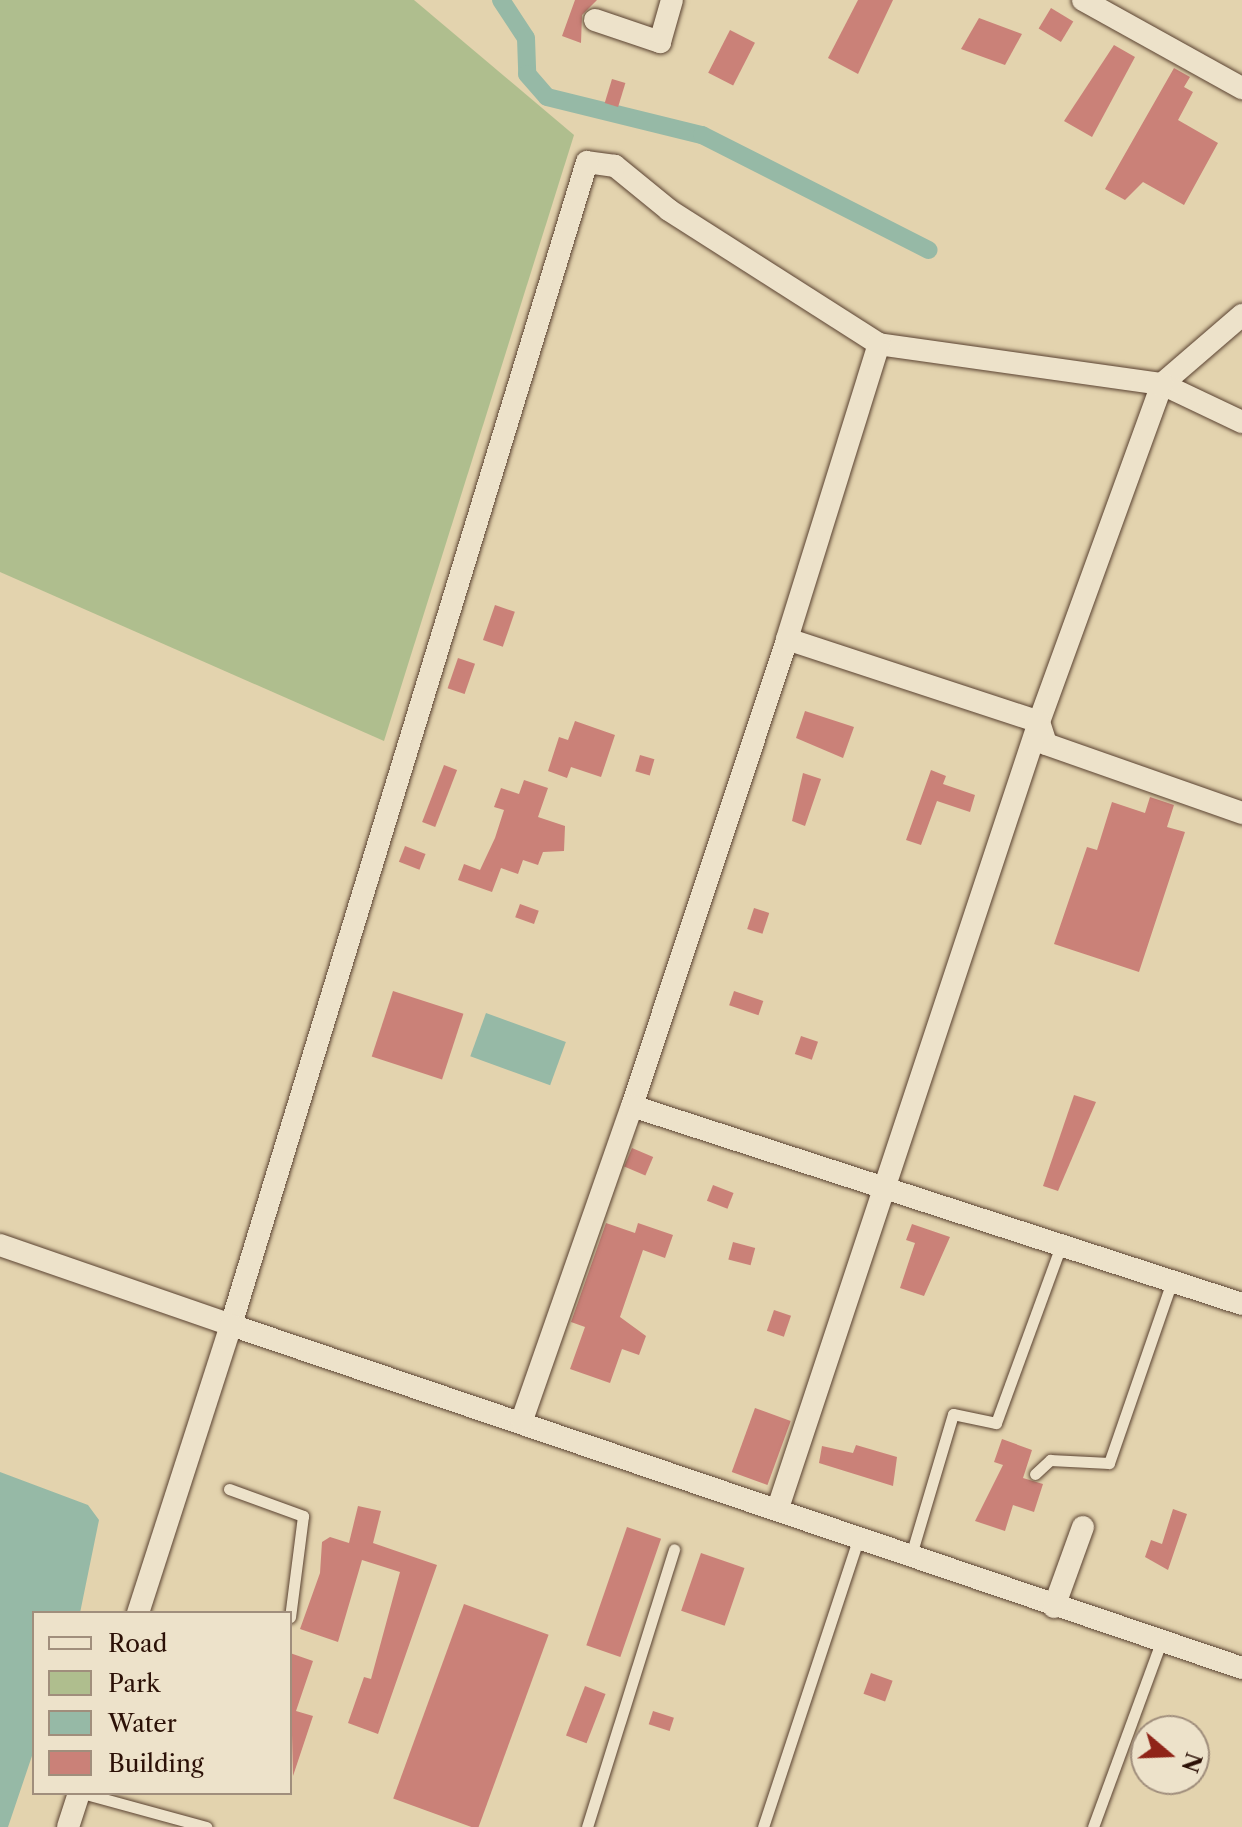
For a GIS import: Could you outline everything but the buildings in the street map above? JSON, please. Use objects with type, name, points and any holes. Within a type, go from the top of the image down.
[{"type":"street","points":[[595,20],[660,42],[672,0]]},
{"type":"street","points":[[1083,0],[1242,88]]},
{"type":"street","points":[[139,1611],[231,1325],[587,162],[615,166],[669,210],[879,344],[1162,384],[1242,422]]},
{"type":"street","points":[[778,1508],[1039,722],[1162,384],[1242,315]]},
{"type":"street","points":[[522,1420],[632,1106],[787,639],[879,344]]},
{"type":"street","points":[[787,639],[1039,722]]},
{"type":"street","points":[[1039,722],[1046,744],[1242,813]]},
{"type":"street","points":[[632,1106],[1242,1304]]},
{"type":"street","points":[[0,1245],[231,1325],[522,1420],[1054,1607],[1242,1668]]},
{"type":"street","points":[[1054,1607],[1083,1527]]},
{"type":"street","points":[[68,1827],[80,1795]]},
{"type":"lane","points":[[911,1555],[953,1414],[996,1423],[1061,1245]]},
{"type":"lane","points":[[1035,1474],[1050,1460],[1109,1463],[1172,1281]]},
{"type":"lane","points":[[229,1489],[303,1516],[291,1611]]},
{"type":"lane","points":[[763,1827],[859,1537]]},
{"type":"lane","points":[[587,1827],[674,1549]]},
{"type":"lane","points":[[1093,1827],[1161,1642]]},
{"type":"lane","points":[[88,1795],[206,1827]]},
{"type":"green space","points":[[0,0],[414,0],[574,135],[384,741],[0,572]]},
{"type":"water","points":[[486,1013],[566,1042],[550,1085],[470,1056]]},
{"type":"water","points":[[0,1472],[88,1505],[99,1520],[80,1611],[32,1611],[32,1756],[8,1827],[0,1827]]},
{"type":"waterway","points":[[501,0],[526,38],[527,74],[547,97],[702,135],[929,250]]}]
